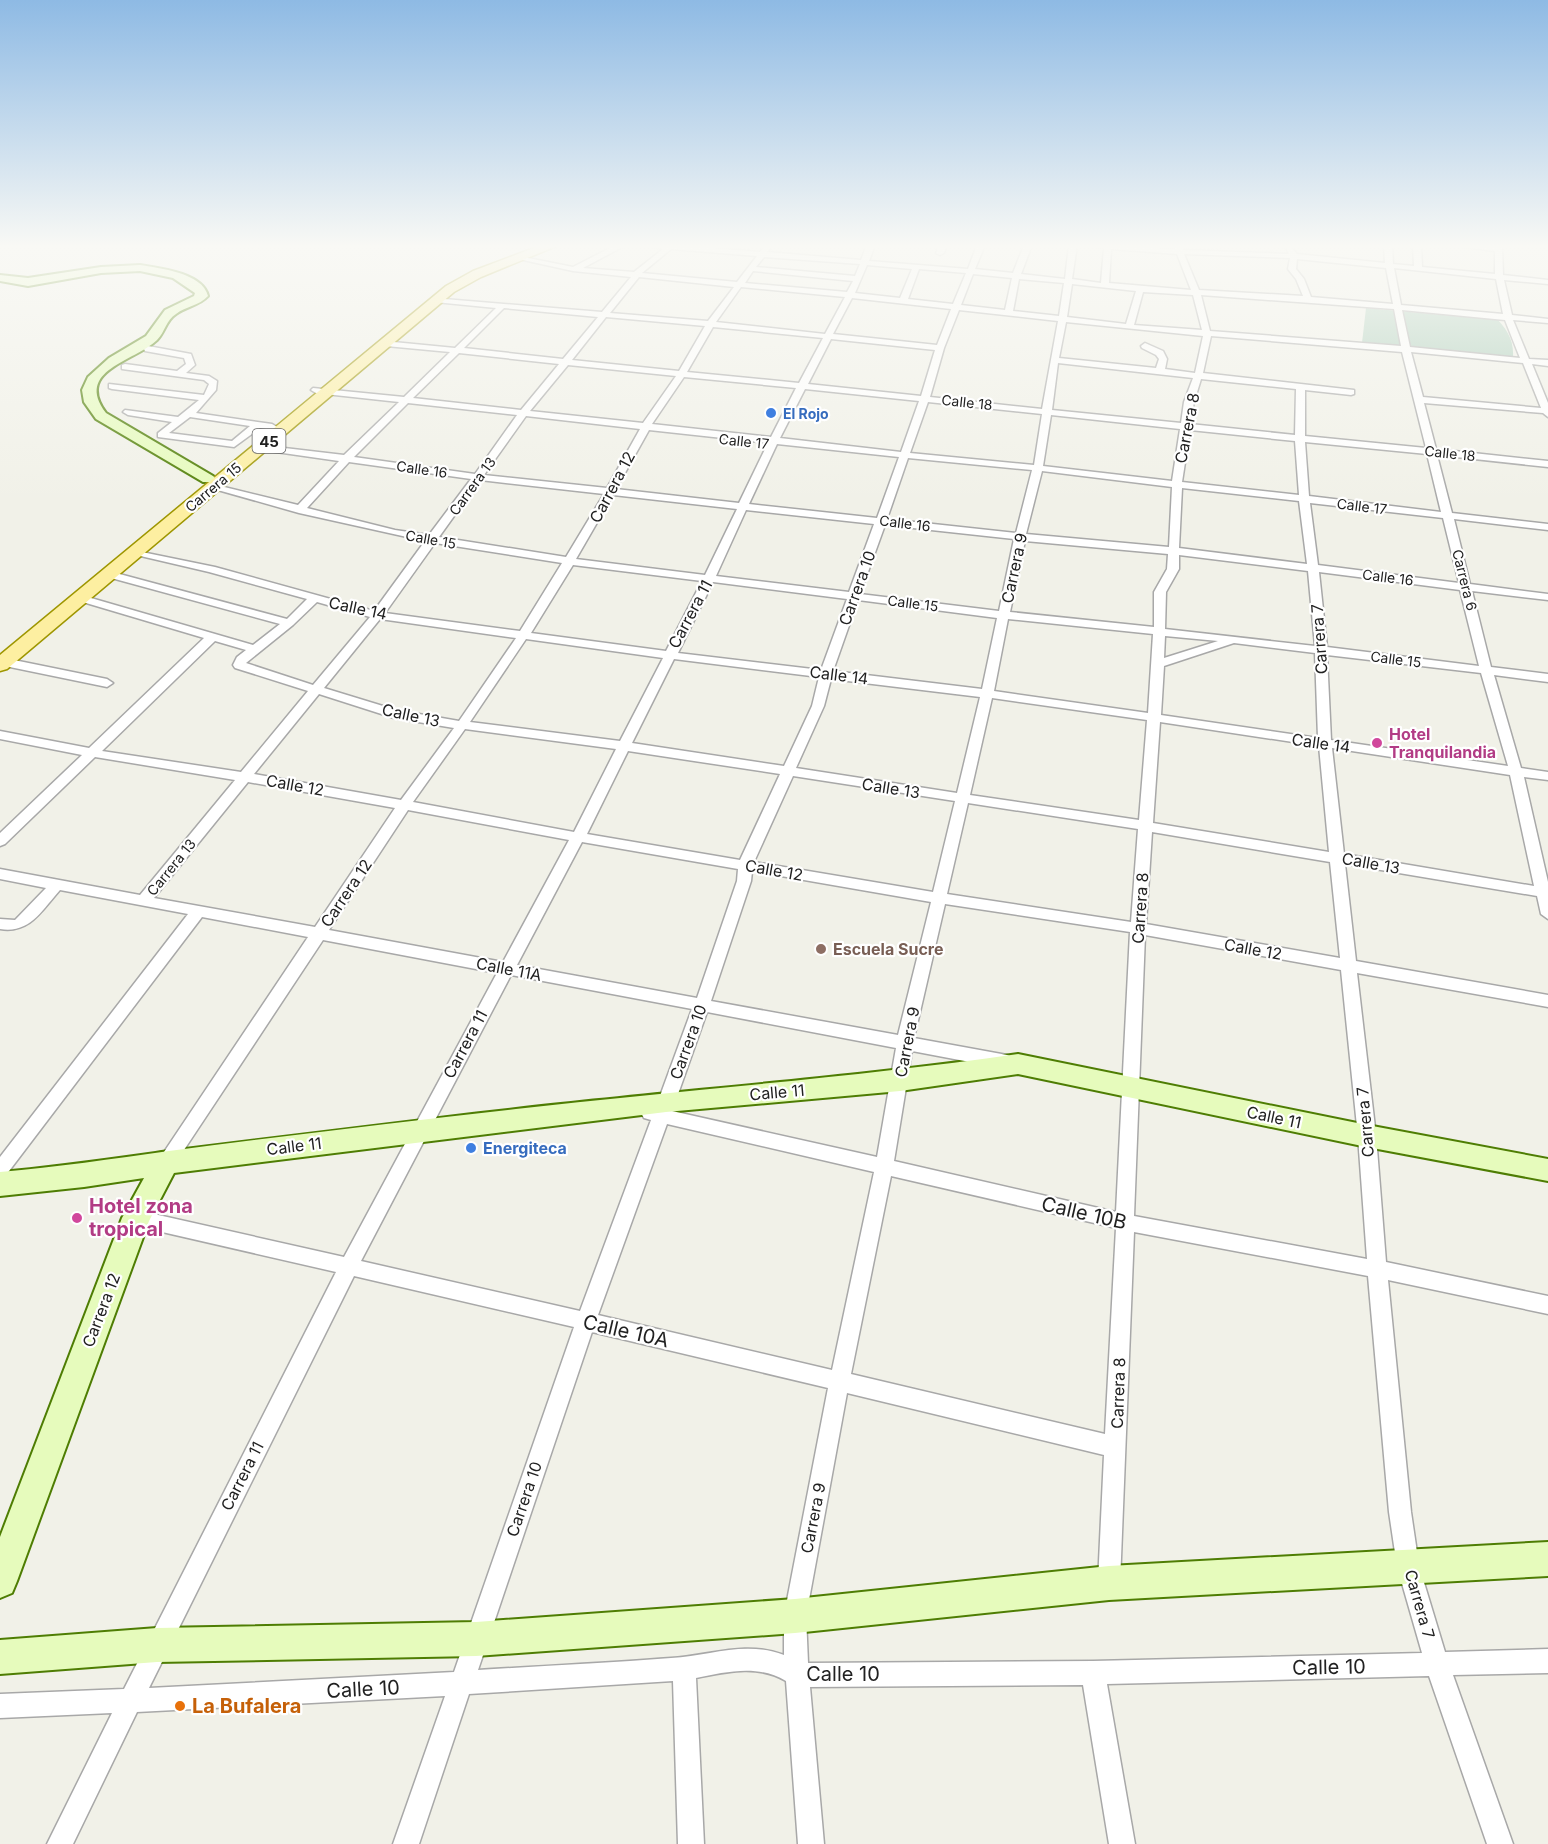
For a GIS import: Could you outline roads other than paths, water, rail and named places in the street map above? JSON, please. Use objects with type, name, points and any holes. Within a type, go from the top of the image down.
[{"type":"main road","points":[[157,331],[149,339],[118,356],[103,368],[92,382],[89,397],[91,404],[101,416],[210,483]]},
{"type":"main road","name":"Carrera 15","points":[[1,659],[210,483],[262,447],[392,331]]},
{"type":"main road","name":"Carrera 15","points":[[1,659],[81,598],[136,552],[210,483],[265,426],[321,393],[400,331]]},
{"type":"main road","name":"Calle 11","points":[[0,1184],[84,1176],[166,1162],[419,1131],[624,1107],[663,1109],[900,1081],[1018,1064],[1367,1136],[1548,1170]]},
{"type":"main road","name":"Carrera 12","points":[[0,1581],[136,1218],[166,1162]]},
{"type":"main road","points":[[0,1657],[157,1646],[476,1639],[795,1616],[1109,1583],[1548,1559]]},
{"type":"street","points":[[300,510],[402,402],[477,331]]},
{"type":"street","name":"Carrera 13","points":[[143,901],[377,615],[522,416],[592,331]]},
{"type":"street","name":"Carrera 12","points":[[166,1162],[405,804],[524,634],[590,528],[645,428],[682,373],[706,331]]},
{"type":"street","points":[[779,331],[940,348]]},
{"type":"street","name":"Carrera 11","points":[[60,1844],[349,1266],[506,968],[578,837],[668,655],[709,579],[773,443],[831,331]]},
{"type":"street","name":"Carrera 10","points":[[406,1844],[586,1321],[740,897],[745,865],[818,706],[826,673],[947,331]]},
{"type":"street","name":"Carrera 9","points":[[811,1844],[795,1616],[884,1166],[905,1042],[963,800],[1020,537],[1037,470],[1060,331]]},
{"type":"street","points":[[1179,331],[1309,340],[1548,363]]},
{"type":"street","name":"Carrera 8","points":[[1109,1583],[1138,928],[1160,592],[1173,569],[1177,484],[1185,426],[1206,347],[1206,331]]},
{"type":"street","name":"Carrera 6","points":[[1403,331],[1486,670],[1516,772],[1548,914]]},
{"type":"street","points":[[1420,400],[1548,412],[1514,331]]},
{"type":"street","name":"Calle 18","points":[[386,343],[1548,464]]},
{"type":"street","points":[[1145,346],[1160,353],[1163,359],[1160,370]]},
{"type":"street","points":[[148,349],[188,356],[192,362],[191,365],[179,374]]},
{"type":"street","points":[[1054,360],[1351,392]]},
{"type":"street","points":[[125,367],[179,374],[212,380],[214,383],[214,390],[206,398],[161,435],[234,444],[265,426]]},
{"type":"street","points":[[112,386],[206,398]]},
{"type":"street","name":"Carrera 7","points":[[1301,387],[1300,438],[1304,498],[1320,626],[1325,744],[1367,1136],[1400,1512],[1408,1566],[1437,1664],[1500,1844]]},
{"type":"street","name":"Calle 17","points":[[321,393],[903,458],[1037,470],[1152,486],[1177,484],[1548,527]]},
{"type":"street","points":[[128,412],[265,426]]},
{"type":"street","name":"Calle 16","points":[[262,447],[478,477],[1174,552],[1548,597]]},
{"type":"street","name":"Calle 15","points":[[210,483],[359,525],[432,540],[568,561],[1004,615],[1238,639],[1548,678]]},
{"type":"street","name":"Calle 14","points":[[136,552],[211,569],[377,615],[668,655],[987,693],[1548,776]]},
{"type":"street","points":[[108,574],[289,623]]},
{"type":"street","points":[[81,598],[255,649],[289,623],[315,598]]},
{"type":"street","points":[[0,841],[213,636]]},
{"type":"street","points":[[1157,664],[1238,639]]},
{"type":"street","name":"Calle 13","points":[[255,649],[241,660],[239,665],[394,714],[624,746],[963,800],[1146,826],[1336,856],[1545,893]]},
{"type":"street","points":[[1,659],[107,683]]},
{"type":"street","name":"Calle 12","points":[[0,735],[90,753],[405,804],[578,837],[938,898],[1138,928],[1548,1001]]},
{"type":"street","name":"Calle 11A","points":[[0,874],[1018,1064]]},
{"type":"street","points":[[0,924],[13,926],[20,924],[57,885]]},
{"type":"street","points":[[0,1170],[198,912]]},
{"type":"street","name":"Calle 10B","points":[[663,1109],[884,1166],[1125,1222],[1377,1269],[1548,1305]]},
{"type":"street","name":"Calle 10A","points":[[136,1218],[586,1321],[1116,1447]]},
{"type":"street","name":"Calle 10","points":[[0,1706],[462,1684],[684,1669],[725,1659],[782,1663],[798,1675],[1093,1673],[1548,1661]]},
{"type":"street","points":[[684,1669],[691,1844]]},
{"type":"street","points":[[1093,1673],[1122,1844]]},
{"type":"place","name":"El Rojo","points":[[771,413]]},
{"type":"place","name":"Hotel Tranquilandia","points":[[1377,743]]},
{"type":"place","name":"Escuela Sucre","points":[[821,949]]},
{"type":"place","name":"Energiteca","points":[[471,1148]]},
{"type":"place","name":"Hotel zona tropical","points":[[77,1218]]},
{"type":"place","name":"La Bufalera","points":[[180,1706]]}]
